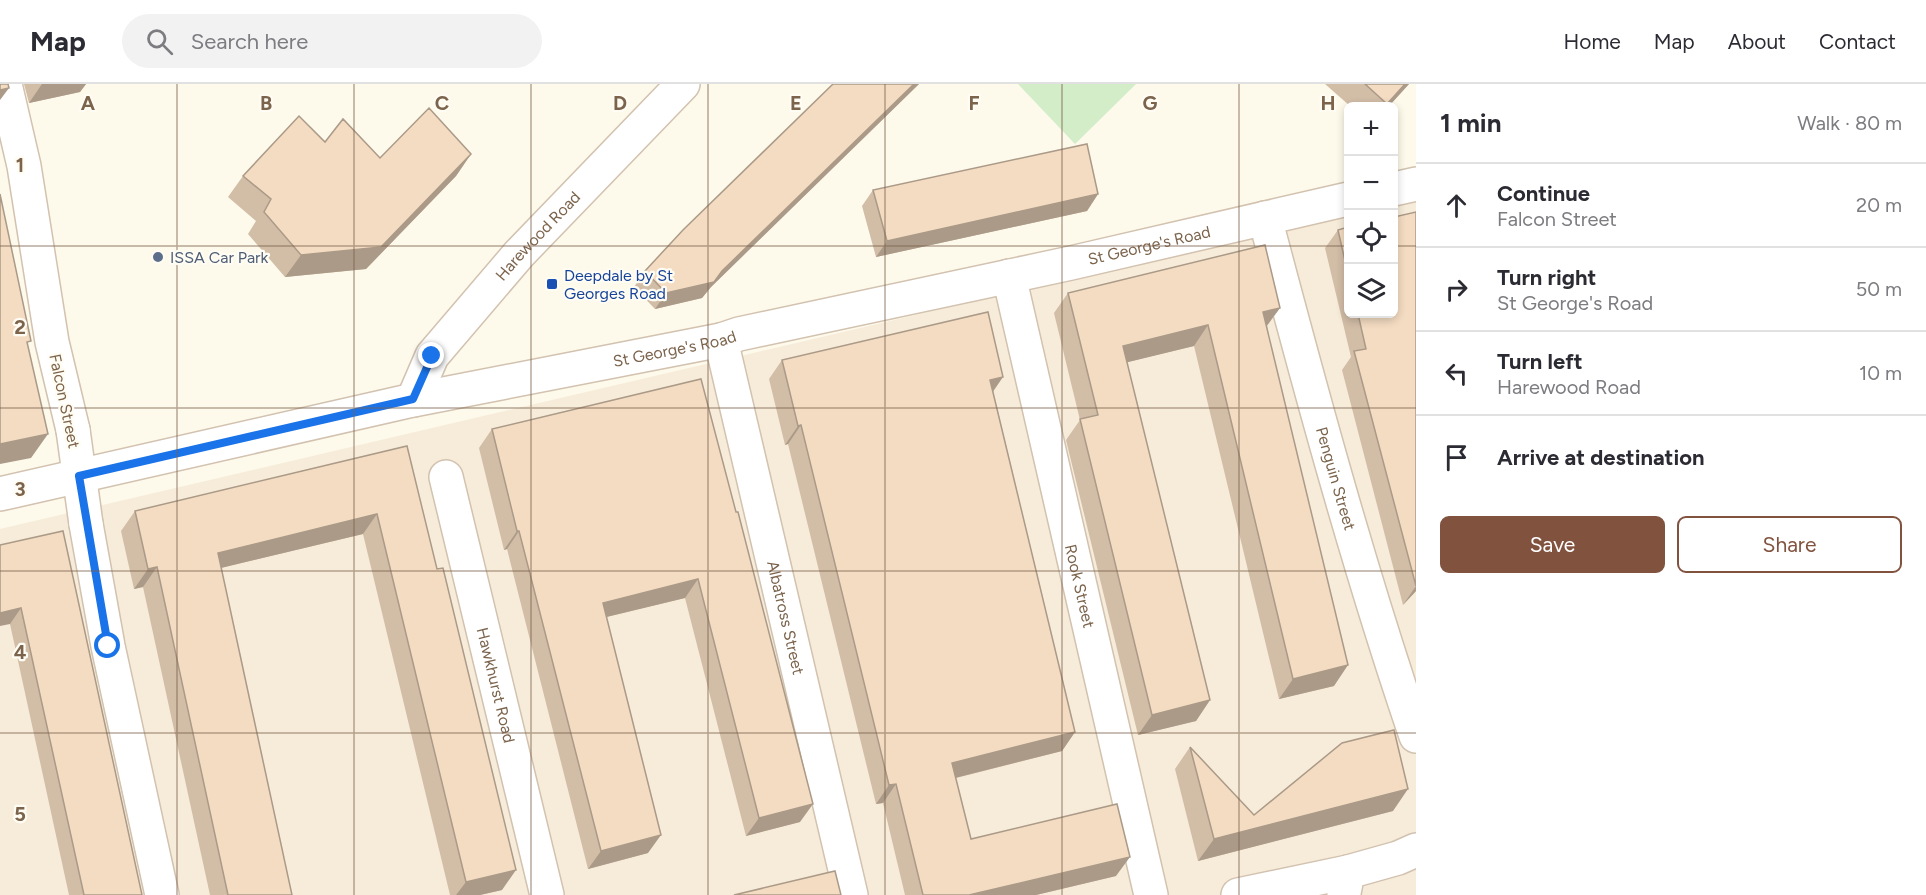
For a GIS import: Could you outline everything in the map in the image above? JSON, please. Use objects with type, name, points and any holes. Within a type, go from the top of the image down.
[{"type":"street","name":"Falcon Street","points":[[4,84],[24,166],[52,342],[72,430],[108,646],[162,895]]},
{"type":"street","name":"Harewood Road","points":[[413,399],[432,356],[504,271],[682,84]]},
{"type":"street","points":[[1398,188],[1416,184]]},
{"type":"street","name":"St George's Road","points":[[0,494],[413,399],[721,340],[739,334],[1344,200]]},
{"type":"street","name":"Penguin Street","points":[[1265,218],[1305,369],[1388,655],[1416,736]]},
{"type":"street","name":"Rook Street","points":[[1009,276],[1151,895]]},
{"type":"street","name":"Albatross Street","points":[[721,340],[851,895]]},
{"type":"street","name":"Hawkhurst Road","points":[[446,477],[547,895]]},
{"type":"street","points":[[1238,895],[1346,884],[1416,850]]},
{"type":"shaded area","points":[[1416,198],[1416,895],[0,895],[0,529],[1344,215],[1344,318],[1398,318],[1398,202]]},
{"type":"green space","points":[[1018,84],[1136,84],[1075,144]]},
{"type":"building","points":[[0,84],[8,84],[9,88],[0,90]]},
{"type":"building","points":[[833,84],[914,84],[722,271],[714,282],[666,293],[645,271],[683,230]]},
{"type":"building","points":[[1365,84],[1405,84],[1389,102],[1385,102]]},
{"type":"building","points":[[429,108],[471,154],[381,247],[301,255],[264,212],[271,199],[243,176],[299,116],[325,142],[343,119],[380,158]]},
{"type":"building","points":[[1087,144],[1098,194],[887,241],[873,190]]},
{"type":"building","points":[[0,194],[31,341],[27,342],[48,434],[0,444]]},
{"type":"building","points":[[1416,212],[1416,586],[1354,351],[1366,349],[1359,318],[1398,318],[1398,216]]},
{"type":"building","points":[[1344,228],[1344,256],[1338,230]]},
{"type":"building","points":[[1265,245],[1280,308],[1263,312],[1348,665],[1293,679],[1208,325],[1123,346],[1210,700],[1152,715],[1080,419],[1098,415],[1068,293]]},
{"type":"building","points":[[988,312],[1003,377],[990,380],[1075,732],[952,763],[971,839],[1117,804],[1130,857],[969,895],[923,895],[896,784],[889,785],[801,425],[798,426],[782,360]]},
{"type":"building","points":[[701,379],[736,512],[738,512],[813,804],[759,818],[698,579],[603,603],[661,835],[601,851],[492,429]]},
{"type":"building","points":[[407,446],[437,569],[443,568],[516,870],[466,882],[377,514],[218,553],[292,895],[228,895],[157,567],[148,569],[135,511]]},
{"type":"building","points":[[63,531],[142,895],[84,895],[21,608],[0,613],[0,545]]},
{"type":"building","points":[[1394,730],[1408,789],[1214,839],[1190,747],[1254,815],[1342,743]]},
{"type":"building","points":[[835,871],[841,895],[734,895]]},
{"type":"place","name":"ISSA Car Park","points":[[158,257]]},
{"type":"place","name":"Deepdale by St Georges Road","points":[[552,284]]},
{"type":"route","points":[[108,646],[79,476],[413,399],[432,356]]}]
